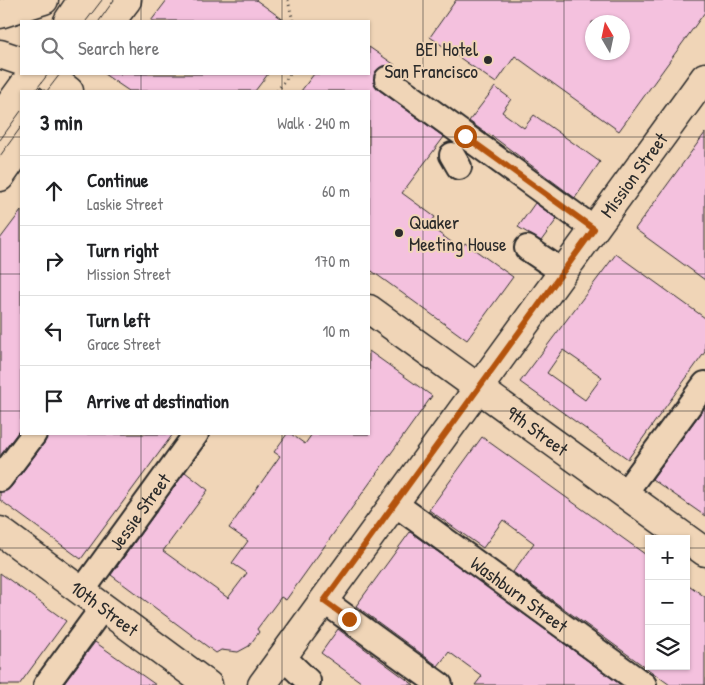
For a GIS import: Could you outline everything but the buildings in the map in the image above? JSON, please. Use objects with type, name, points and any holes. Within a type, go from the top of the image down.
[{"type":"main road","points":[[11,13],[44,0]]},
{"type":"main road","points":[[69,20],[82,0]]},
{"type":"main road","points":[[112,20],[127,0]]},
{"type":"main road","points":[[0,54],[20,61]]},
{"type":"main road","name":"Mission Street","points":[[262,685],[705,77]]},
{"type":"main road","points":[[43,90],[55,82]]},
{"type":"main road","points":[[0,118],[20,105]]},
{"type":"main road","points":[[0,177],[20,148]]},
{"type":"main road","name":"9th Street","points":[[370,310],[705,552]]},
{"type":"main road","name":"10th Street","points":[[0,531],[208,685]]},
{"type":"street","points":[[95,20],[109,0]]},
{"type":"street","points":[[387,79],[499,149],[594,229]]},
{"type":"street","points":[[0,149],[20,121]]},
{"type":"street","points":[[527,248],[563,272]]},
{"type":"street","points":[[624,494],[705,384]]},
{"type":"street","points":[[0,479],[33,435]]},
{"type":"street","name":"Jessie Street","points":[[82,591],[195,435]]},
{"type":"street","name":"Washburn Street","points":[[394,503],[644,685]]},
{"type":"street","points":[[324,601],[440,685]]},
{"type":"street","points":[[46,685],[103,607]]},
{"type":"street","points":[[283,657],[308,681]]},
{"type":"path","points":[[288,0],[293,20]]},
{"type":"path","points":[[278,90],[289,75]]},
{"type":"tram line","points":[[87,20],[102,0]]},
{"type":"tram line","points":[[100,20],[114,0]]},
{"type":"tram line","points":[[36,90],[47,75]]},
{"type":"tram line","points":[[48,90],[59,75]]},
{"type":"tram line","points":[[0,140],[20,112]]},
{"type":"tram line","points":[[0,156],[20,128]]},
{"type":"place","name":"BEI Hotel San Francisco","points":[[488,60]]},
{"type":"place","name":"Quaker Meeting House","points":[[399,233]]},
{"type":"route","points":[[349,619],[324,601],[594,229],[465,136]]}]
